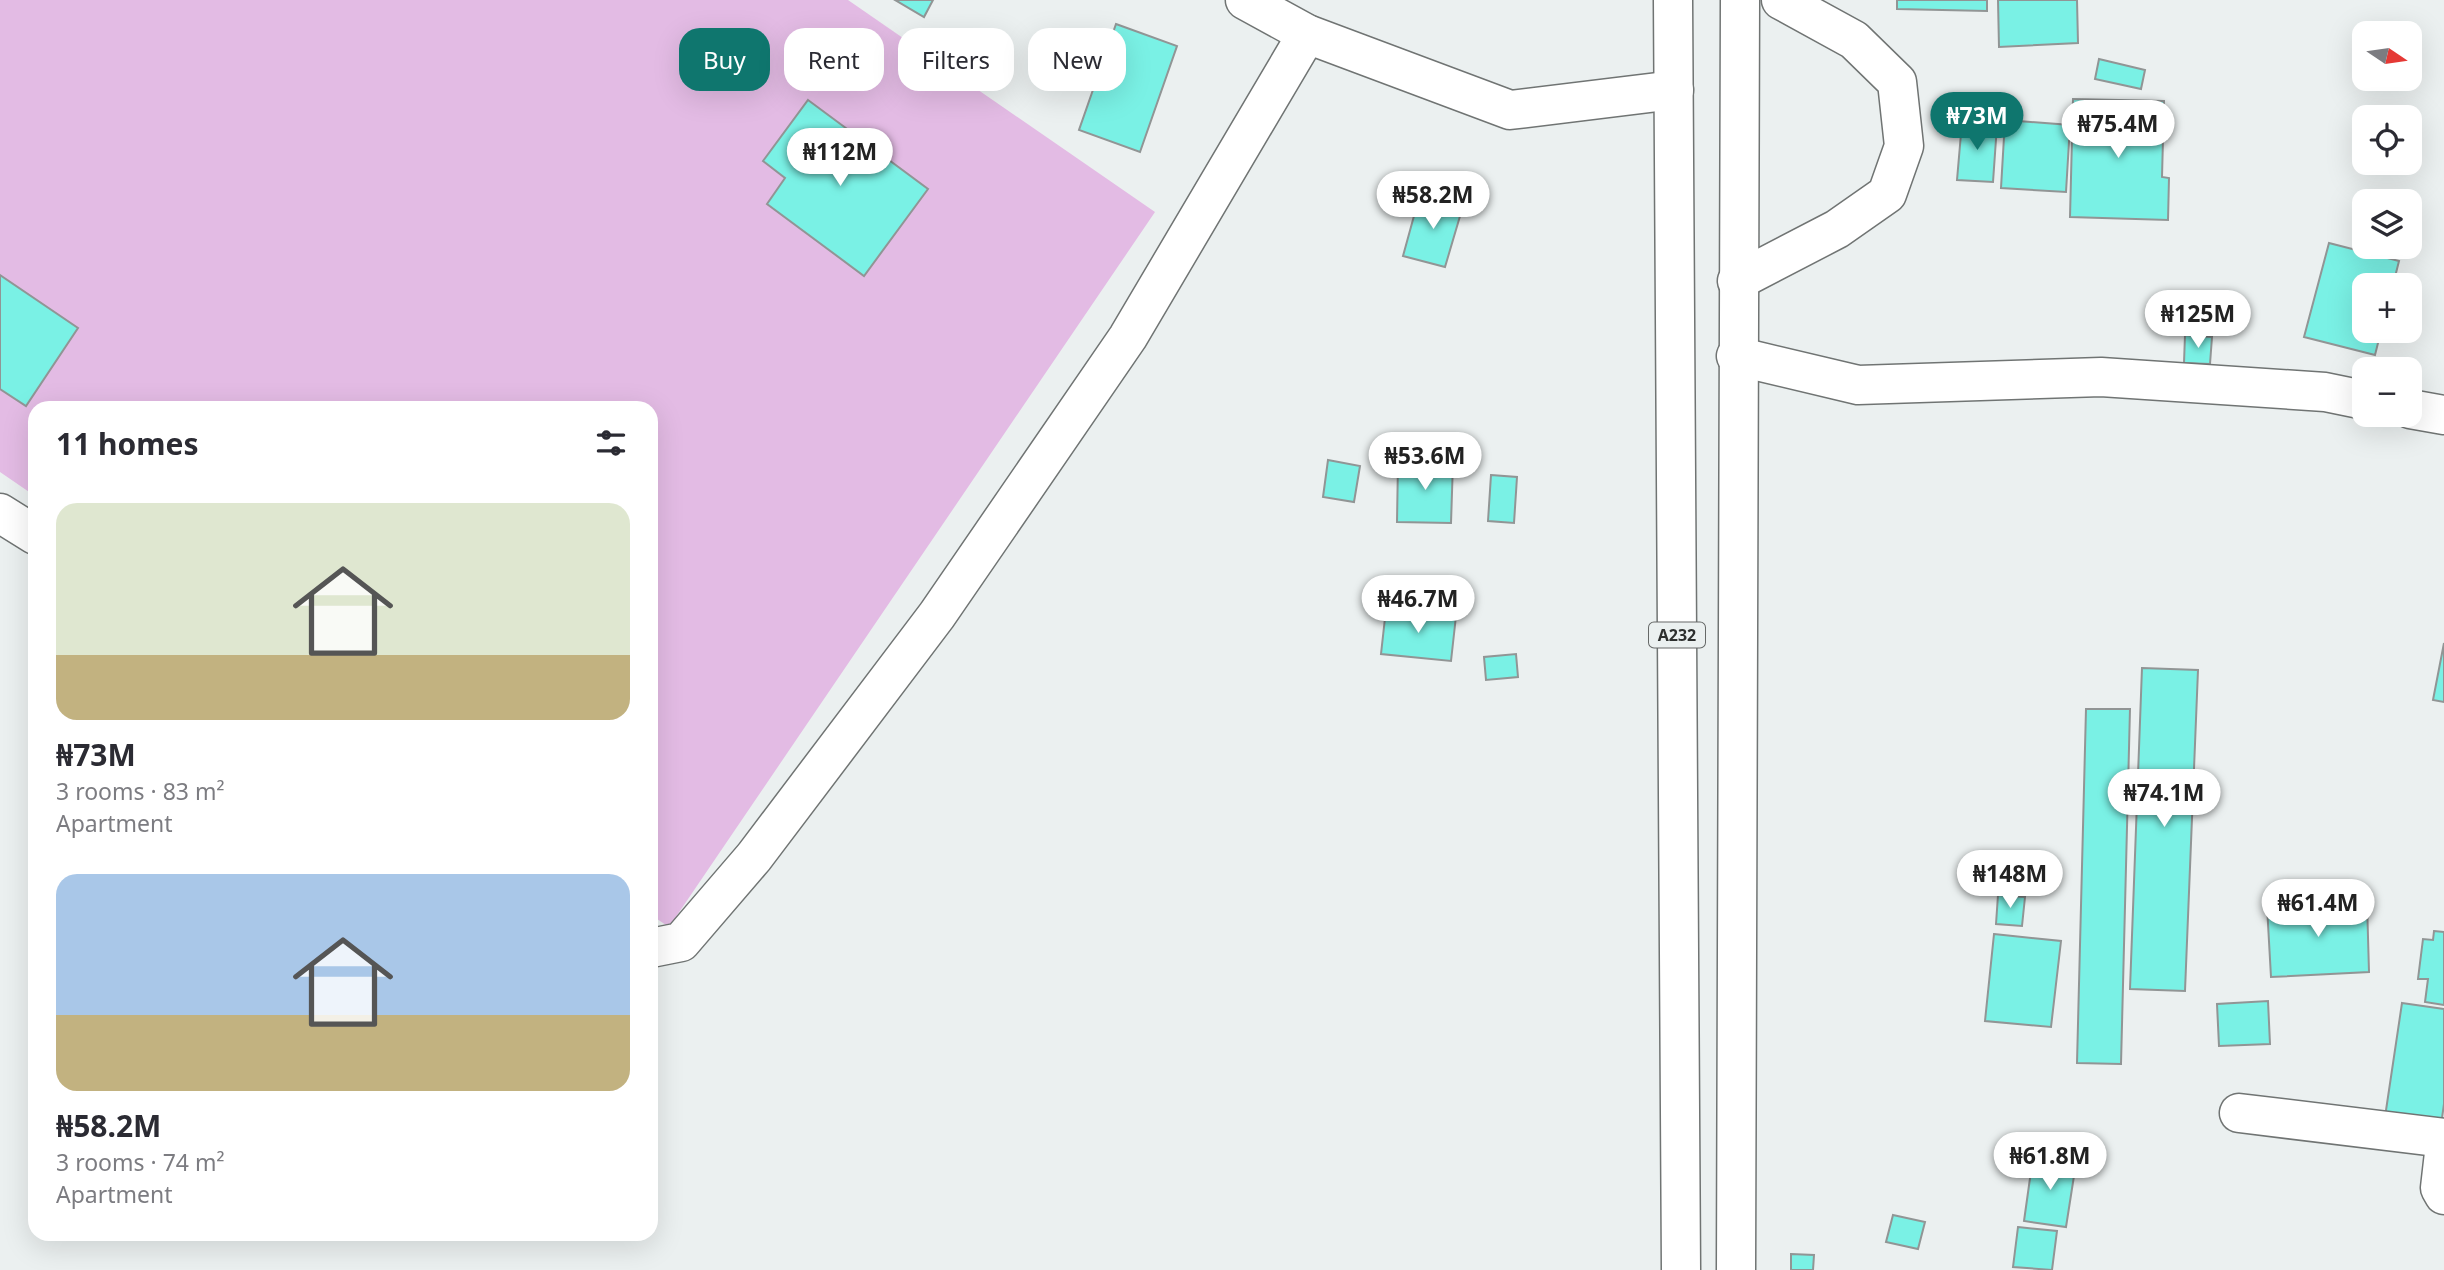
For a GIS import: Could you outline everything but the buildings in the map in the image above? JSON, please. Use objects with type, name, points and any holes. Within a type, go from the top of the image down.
[{"type":"main road","points":[[1245,0],[1307,34],[1510,110],[1674,90]]},
{"type":"main road","name":"A232","points":[[1673,0],[1681,1270]]},
{"type":"main road","points":[[1736,1270],[1736,356],[1740,0]]},
{"type":"main road","points":[[1737,281],[1837,229],[1887,194],[1904,146],[1897,82],[1854,40],[1781,0]]},
{"type":"main road","points":[[658,947],[681,942],[754,857],[937,615],[1135,327],[1307,34]]},
{"type":"main road","points":[[1736,356],[1858,385],[2101,377],[2325,392],[2352,398]]},
{"type":"main road","points":[[2422,411],[2444,415]]},
{"type":"main road","points":[[0,513],[28,531]]},
{"type":"main road","points":[[2239,1112],[2444,1138]]},
{"type":"main road","points":[[2444,1153],[2440,1188],[2444,1195]]},
{"type":"shaded area","points":[[0,0],[848,0],[898,35],[898,91],[980,91],[1155,212],[669,927],[658,920],[658,401],[28,401],[28,491],[0,472]]}]
